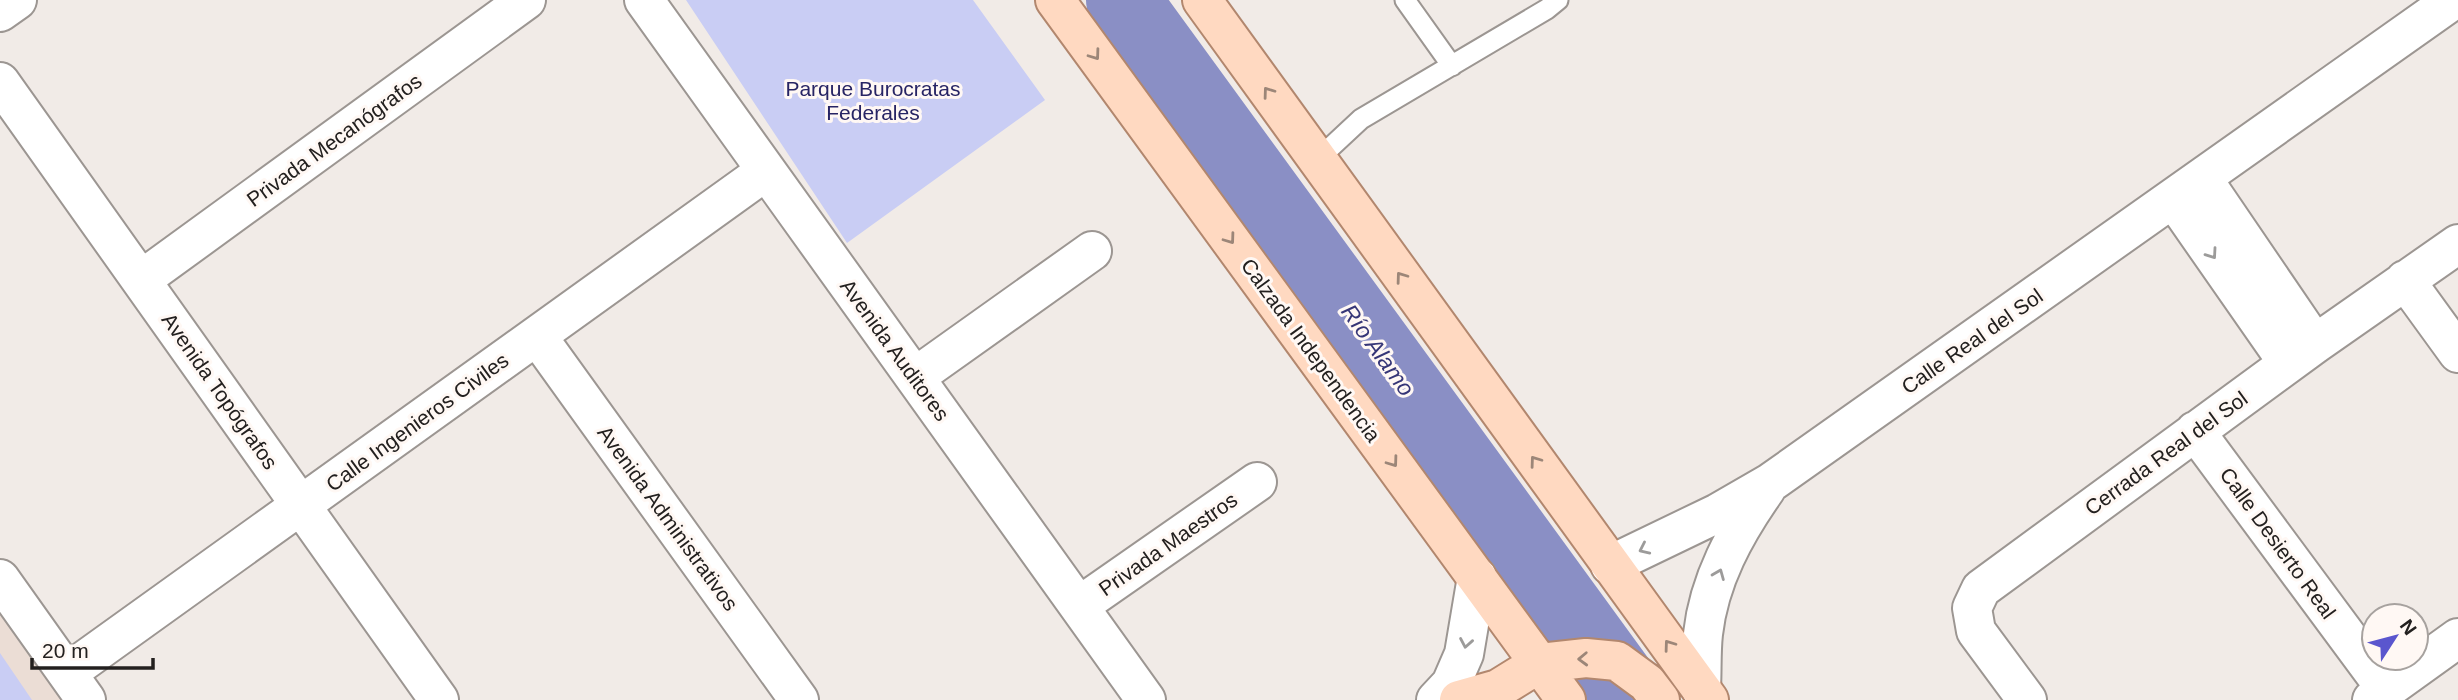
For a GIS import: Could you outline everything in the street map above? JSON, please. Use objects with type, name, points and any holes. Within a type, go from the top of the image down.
[{"type":"main road","name":"Calzada Independencia","points":[[1055,0],[1566,700]]},
{"type":"main road","points":[[1202,0],[1705,695]]},
{"type":"main road","points":[[1459,700],[1498,689],[1540,663],[1586,658],[1617,661],[1647,682],[1660,700]]},
{"type":"street","points":[[0,12],[17,0]]},
{"type":"street","name":"Privada Mecanógrafos","points":[[141,280],[526,0]]},
{"type":"street","name":"Avenida Auditores","points":[[644,0],[1146,700]]},
{"type":"street","name":"Calle Real del Sol","points":[[1609,565],[1717,513],[1770,483],[2453,0]]},
{"type":"street","name":"Avenida Topógrafos","points":[[0,82],[439,700]]},
{"type":"street","name":"Calle Ingenieros Civiles","points":[[77,686],[301,505],[766,171]]},
{"type":"street","points":[[2188,188],[2302,354]]},
{"type":"street","name":"Cerrada Real del Sol","points":[[2027,700],[1976,631],[1972,608],[1982,589],[2195,431],[2458,244]]},
{"type":"street","points":[[915,377],[1092,251]]},
{"type":"street","points":[[2405,280],[2458,353]]},
{"type":"street","name":"Avenida Administrativos","points":[[537,335],[799,700]]},
{"type":"street","name":"Calle Desierto Real","points":[[2195,431],[2379,695]]},
{"type":"street","name":"Privada Maestros","points":[[1079,606],[1257,482]]},
{"type":"street","name":"Calle Real del Sol","points":[[1705,695],[1703,633],[1715,579],[1738,529],[1770,483]]},
{"type":"street","points":[[1436,700],[1451,684],[1464,654],[1477,577]]},
{"type":"street","points":[[0,579],[77,686]]},
{"type":"street","points":[[2379,695],[2458,638]]},
{"type":"lane","points":[[1405,0],[1452,66]]},
{"type":"lane","points":[[1317,160],[1361,119],[1406,90],[1452,66],[1549,3]]},
{"type":"shaded area","points":[[0,579],[87,700],[0,700]]},
{"type":"green space","name":"Parque Burocratas Federales","points":[[686,0],[973,0],[1045,100],[847,243]]},
{"type":"green space","points":[[0,653],[32,700],[0,700]]},
{"type":"waterway","name":"Río Alamo","points":[[1123,0],[1633,700]]}]
